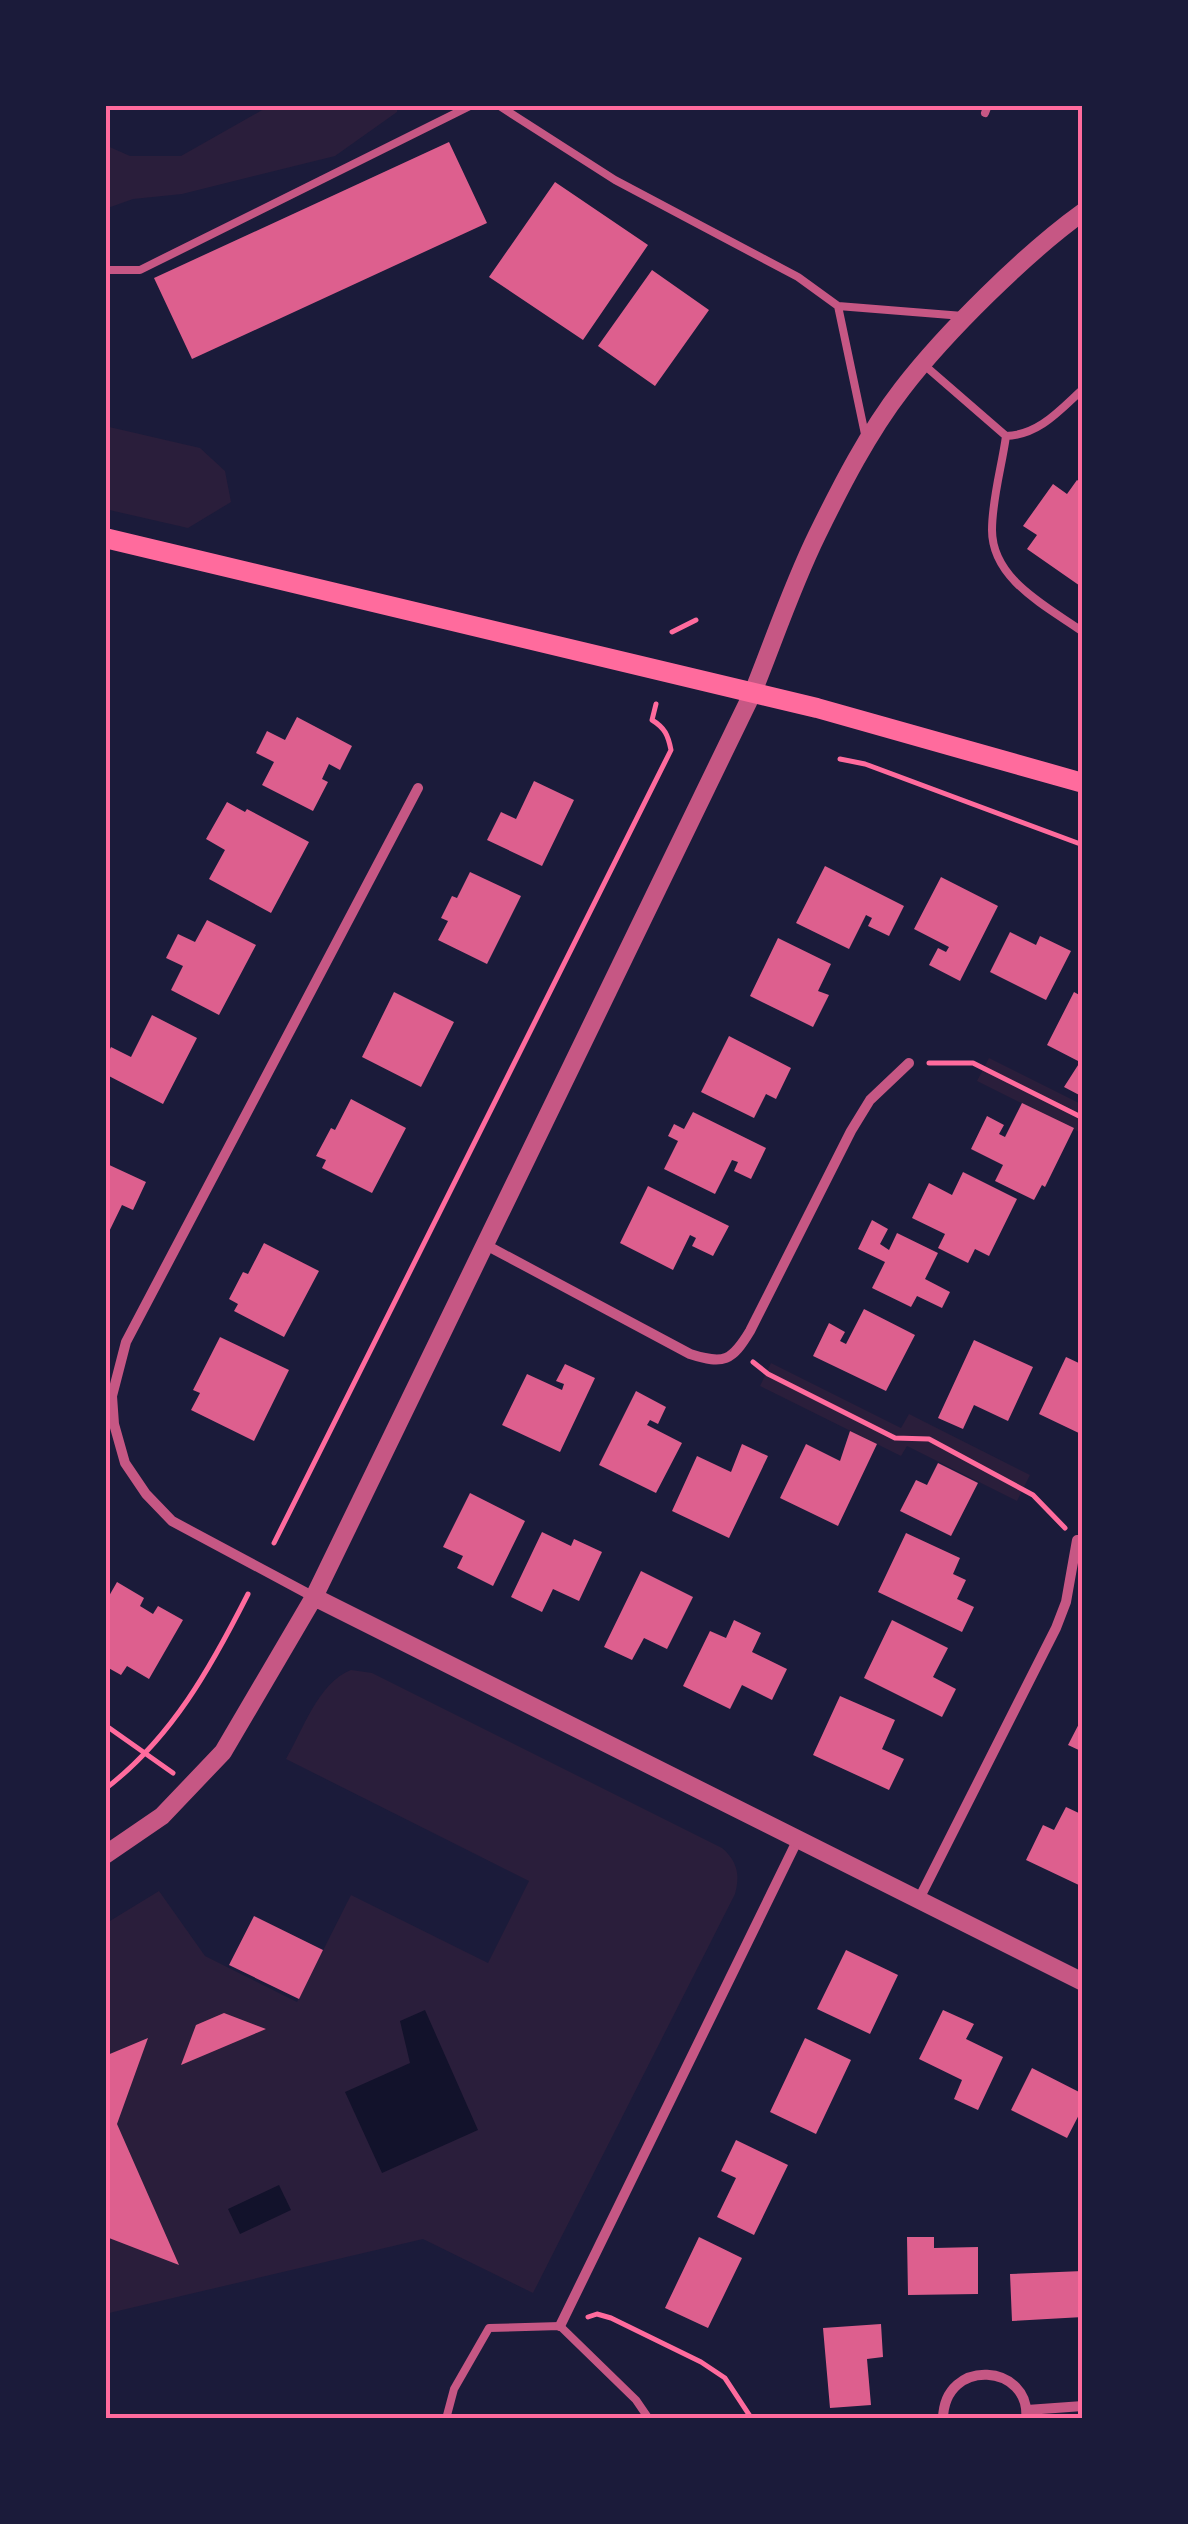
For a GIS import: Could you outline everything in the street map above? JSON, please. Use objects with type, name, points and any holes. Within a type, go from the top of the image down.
[{"type":"main road","points":[[105,538],[753,692],[1083,783]]},
{"type":"street","points":[[105,1855],[162,1816],[223,1752],[314,1597],[753,692],[816,537],[867,444],[900,390],[923,364],[968,317],[1083,212]]},
{"type":"street","points":[[418,788],[126,1342],[112,1396],[114,1424],[125,1463],[146,1494],[172,1520],[314,1597],[1083,1982]]},
{"type":"street","points":[[486,1245],[690,1354],[725,1360],[738,1351],[870,1100],[908,1062]]},
{"type":"street","points":[[919,1898],[1056,1628],[1066,1602],[1077,1540]]},
{"type":"street","points":[[560,2326],[798,1838]]},
{"type":"street","points":[[944,2419],[945,2402],[952,2390],[971,2376],[987,2374],[1004,2378],[1019,2391],[1026,2414],[1083,2406]]},
{"type":"lane","points":[[105,270],[140,270],[472,105]]},
{"type":"lane","points":[[498,105],[615,180],[798,277],[838,306],[968,317]]},
{"type":"lane","points":[[838,306],[867,444]]},
{"type":"lane","points":[[923,364],[1006,436],[1025,435],[1049,420],[1083,389]]},
{"type":"lane","points":[[1006,436],[992,532],[1002,566],[1024,590],[1083,632]]},
{"type":"lane","points":[[446,2419],[454,2389],[490,2328],[560,2326],[636,2400],[649,2419]]},
{"type":"path","points":[[672,632],[696,620]]},
{"type":"path","points":[[274,1543],[671,750],[669,737],[652,720],[656,704]]},
{"type":"path","points":[[840,759],[865,764],[1083,844]]},
{"type":"path","points":[[908,1062],[973,1062],[1083,1118]]},
{"type":"path","points":[[738,1351],[768,1374],[895,1438],[928,1438],[1033,1495],[1077,1540]]},
{"type":"path","points":[[105,1789],[172,1723],[206,1675],[248,1594]]},
{"type":"path","points":[[105,1726],[192,1786]]},
{"type":"path","points":[[560,2326],[597,2314],[641,2332],[725,2378],[752,2419]]},
{"type":"shaded area","points":[[271,105],[397,105],[397,112],[335,156],[182,194],[133,199],[105,209],[105,145],[130,156],[181,156]]},
{"type":"shaded area","points":[[105,426],[200,448],[225,471],[231,502],[188,528],[105,509]]},
{"type":"shaded area","points":[[989,1058],[1083,1105],[1083,1134],[977,1081]]},
{"type":"shaded area","points":[[771,1363],[901,1428],[909,1414],[1030,1475],[1017,1501],[907,1446],[901,1456],[760,1386]]},
{"type":"shaded area","points":[[351,1670],[372,1673],[722,1848],[736,1869],[735,1894],[533,2293],[423,2239],[105,2314],[105,1924],[159,1891],[205,1956],[297,2002],[351,1895],[488,1963],[529,1881],[286,1759],[320,1696],[339,1676]]},
{"type":"shaded area","points":[[425,2010],[478,2130],[382,2173],[345,2092],[410,2063],[400,2021]]},
{"type":"shaded area","points":[[279,2185],[291,2210],[240,2234],[228,2209]]},
{"type":"building","points":[[449,142],[487,223],[192,359],[154,278]]},
{"type":"building","points":[[555,182],[648,245],[583,340],[489,277]]},
{"type":"building","points":[[652,270],[709,310],[655,386],[598,346]]},
{"type":"building","points":[[1077,480],[1083,484],[1083,588],[1027,549],[1037,535],[1023,526],[1053,484],[1067,494]]},
{"type":"building","points":[[297,717],[352,746],[340,770],[329,764],[322,779],[328,782],[313,811],[262,785],[274,762],[256,753],[267,731],[285,740]]},
{"type":"building","points":[[534,781],[574,800],[542,866],[487,840],[501,812],[516,819]]},
{"type":"building","points":[[227,802],[309,842],[271,913],[209,879],[225,850],[206,839]]},
{"type":"building","points":[[825,866],[904,906],[889,936],[868,926],[872,918],[866,915],[849,949],[796,923]]},
{"type":"building","points":[[470,872],[521,896],[487,964],[438,940],[448,921],[441,918]]},
{"type":"building","points":[[941,877],[998,906],[960,981],[929,965],[938,948],[946,952],[949,947],[914,929]]},
{"type":"building","points":[[207,920],[256,945],[219,1015],[171,990],[183,966],[166,958],[178,934],[195,942]]},
{"type":"building","points":[[1010,932],[1036,945],[1040,936],[1071,951],[1046,1000],[990,972]]},
{"type":"building","points":[[778,938],[831,964],[818,991],[829,995],[813,1027],[750,996]]},
{"type":"building","points":[[394,992],[454,1022],[421,1087],[362,1057]]},
{"type":"building","points":[[1074,992],[1083,997],[1083,1097],[1064,1087],[1080,1062],[1047,1045]]},
{"type":"building","points":[[152,1015],[197,1038],[163,1104],[105,1074],[105,1059],[111,1047],[131,1057]]},
{"type":"building","points":[[729,1036],[791,1068],[776,1099],[766,1094],[754,1118],[701,1092]]},
{"type":"building","points":[[351,1099],[406,1128],[372,1193],[322,1168],[326,1160],[316,1156]]},
{"type":"building","points":[[1022,1103],[1074,1128],[1045,1187],[1042,1185],[1034,1200],[995,1181],[1003,1165],[971,1149],[987,1116],[1004,1125],[999,1134],[1005,1137]]},
{"type":"building","points":[[693,1112],[766,1148],[751,1179],[734,1171],[738,1162],[732,1160],[715,1194],[664,1169],[678,1141],[668,1136],[674,1124],[684,1129]]},
{"type":"building","points":[[105,1163],[146,1182],[133,1210],[122,1205],[105,1240]]},
{"type":"building","points":[[963,1172],[1017,1199],[989,1256],[975,1249],[968,1263],[938,1248],[945,1234],[912,1218],[929,1183],[952,1195]]},
{"type":"building","points":[[648,1186],[729,1226],[713,1256],[692,1246],[696,1238],[690,1235],[673,1270],[620,1243]]},
{"type":"building","points":[[872,1220],[888,1229],[880,1244],[889,1250],[897,1233],[938,1253],[925,1279],[950,1292],[942,1308],[917,1296],[911,1307],[872,1288],[885,1262],[858,1249]]},
{"type":"building","points":[[264,1243],[319,1271],[284,1337],[234,1311],[238,1304],[229,1299]]},
{"type":"building","points":[[864,1309],[915,1335],[886,1391],[813,1356],[829,1323],[845,1332],[840,1341],[846,1344]]},
{"type":"building","points":[[220,1337],[289,1370],[254,1441],[191,1410],[200,1393],[193,1390]]},
{"type":"building","points":[[974,1340],[1033,1367],[1008,1421],[974,1405],[963,1429],[938,1418]]},
{"type":"building","points":[[1066,1357],[1083,1365],[1083,1435],[1039,1414]]},
{"type":"building","points":[[565,1364],[595,1378],[560,1452],[502,1425],[527,1374],[562,1390],[564,1384],[556,1381]]},
{"type":"building","points":[[636,1391],[666,1407],[658,1424],[650,1420],[647,1425],[682,1443],[656,1493],[599,1465]]},
{"type":"building","points":[[850,1431],[877,1444],[838,1526],[780,1498],[806,1444],[840,1461]]},
{"type":"building","points":[[742,1444],[768,1456],[729,1538],[672,1511],[697,1456],[731,1472]]},
{"type":"building","points":[[938,1463],[978,1483],[951,1536],[900,1511],[916,1480],[927,1485]]},
{"type":"building","points":[[470,1493],[525,1521],[493,1586],[457,1568],[463,1556],[443,1547]]},
{"type":"building","points":[[542,1532],[571,1546],[574,1539],[602,1552],[579,1601],[553,1589],[542,1612],[511,1597]]},
{"type":"building","points":[[906,1533],[960,1558],[953,1574],[966,1580],[957,1599],[974,1607],[962,1632],[878,1592]]},
{"type":"building","points":[[641,1571],[693,1597],[667,1649],[644,1638],[632,1660],[604,1647]]},
{"type":"building","points":[[117,1582],[144,1598],[140,1606],[153,1614],[158,1606],[183,1620],[149,1679],[127,1666],[121,1675],[105,1666],[105,1603]]},
{"type":"building","points":[[734,1620],[761,1633],[752,1652],[787,1669],[772,1700],[742,1685],[730,1709],[683,1686],[710,1631],[726,1638]]},
{"type":"building","points":[[892,1620],[948,1648],[933,1677],[956,1689],[942,1717],[864,1678]]},
{"type":"building","points":[[840,1696],[895,1720],[882,1749],[904,1759],[889,1790],[813,1755]]},
{"type":"building","points":[[1083,1716],[1083,1752],[1068,1745]]},
{"type":"building","points":[[1066,1807],[1083,1815],[1083,1887],[1026,1860],[1043,1825],[1054,1830]]},
{"type":"building","points":[[254,1916],[323,1950],[299,1999],[229,1965]]},
{"type":"building","points":[[846,1950],[898,1975],[870,2034],[817,2009]]},
{"type":"building","points":[[943,2010],[974,2024],[966,2039],[1003,2057],[978,2110],[954,2099],[962,2080],[919,2059]]},
{"type":"building","points":[[224,2013],[266,2029],[181,2065],[196,2025]]},
{"type":"building","points":[[148,2038],[117,2124],[179,2265],[109,2238],[105,2240],[105,2056]]},
{"type":"building","points":[[805,2038],[851,2060],[816,2134],[770,2112]]},
{"type":"building","points":[[1032,2068],[1083,2094],[1083,2107],[1067,2138],[1011,2110]]},
{"type":"building","points":[[736,2140],[788,2165],[754,2235],[717,2217],[736,2178],[721,2171]]},
{"type":"building","points":[[699,2237],[742,2258],[708,2328],[665,2308]]},
{"type":"building","points":[[907,2237],[934,2237],[934,2248],[978,2247],[978,2294],[908,2295]]},
{"type":"building","points":[[1083,2271],[1083,2317],[1012,2321],[1010,2274]]},
{"type":"building","points":[[881,2324],[883,2357],[867,2359],[871,2405],[830,2408],[823,2328]]}]
